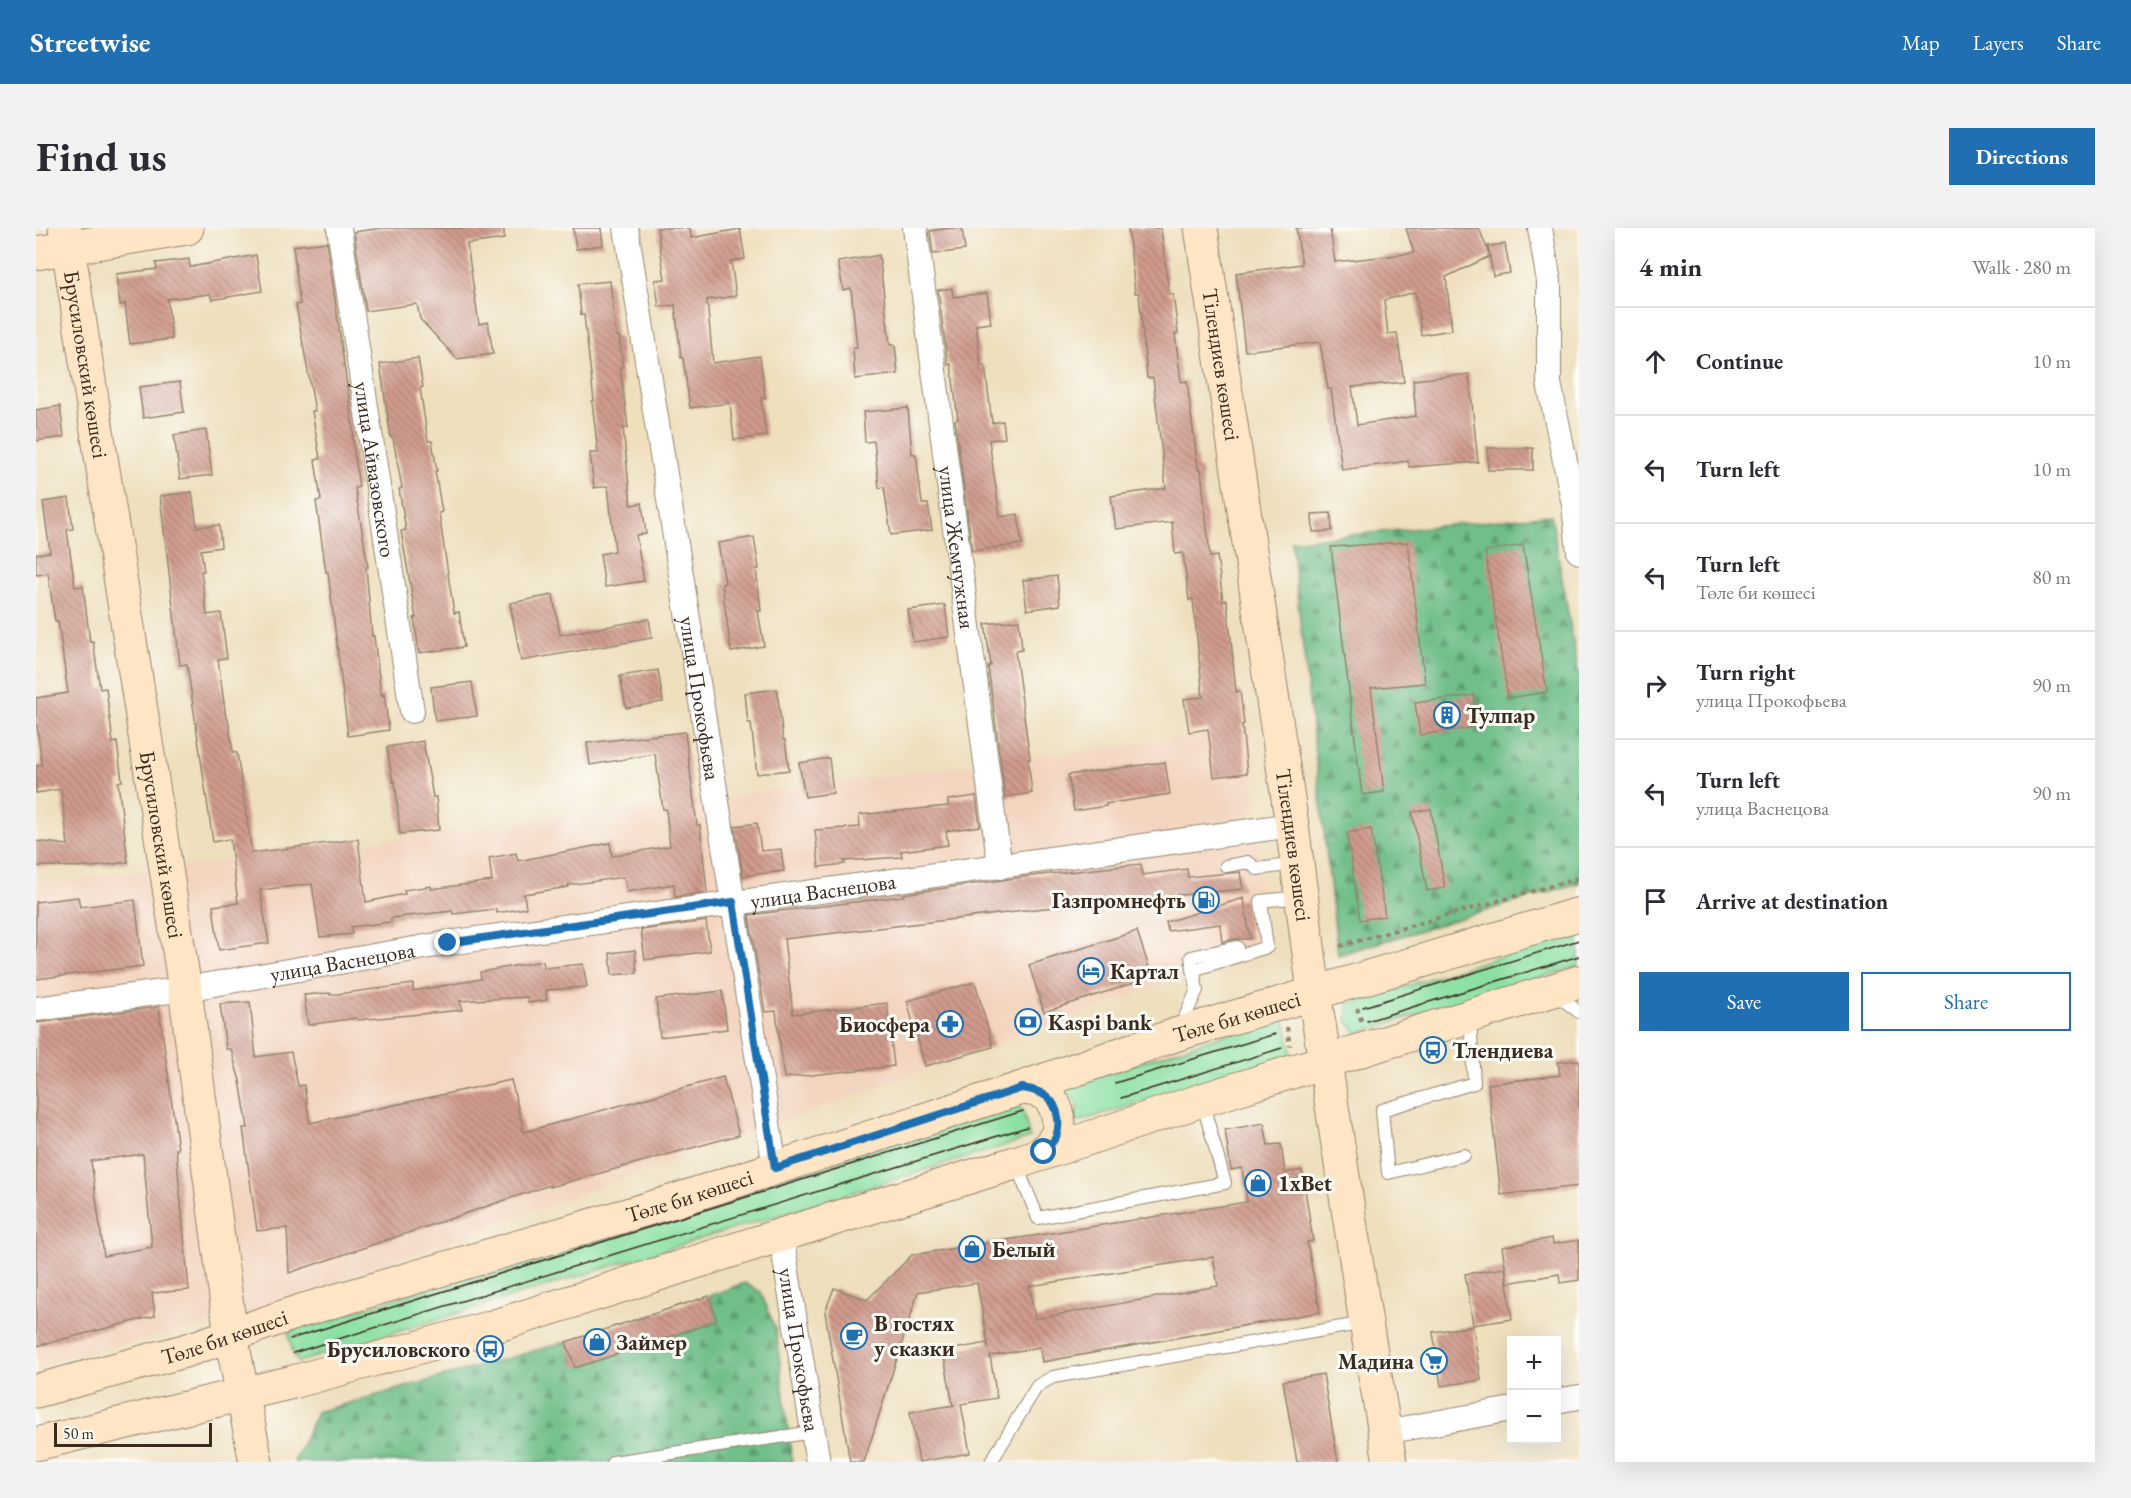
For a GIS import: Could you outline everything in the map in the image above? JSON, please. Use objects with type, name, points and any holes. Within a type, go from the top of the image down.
[{"type":"main road","points":[[36,253],[67,238],[187,228]]},
{"type":"main road","name":"Тілендиев көшесі","points":[[1201,228],[1292,825],[1314,992],[1387,1447]]},
{"type":"main road","name":"Брусиловский көшесі","points":[[67,238],[185,989],[231,1336],[256,1462]]},
{"type":"main road","name":"Төле би көшесі","points":[[36,1391],[188,1350],[297,1312],[663,1204],[1022,1088],[1178,1034],[1579,914]]},
{"type":"main road","points":[[36,1444],[293,1382],[492,1327],[1579,982]]},
{"type":"main road","points":[[1022,1088],[1039,1091],[1050,1097],[1057,1110],[1059,1126],[1056,1137],[1030,1157]]},
{"type":"street","name":"улица Айвазовского","points":[[339,228],[412,711]]},
{"type":"street","name":"улица Прокофьева","points":[[626,228],[775,1168]]},
{"type":"street","name":"улица Жемчужная","points":[[915,228],[1000,867]]},
{"type":"street","points":[[1540,228],[1549,282],[1549,383],[1577,506],[1579,552]]},
{"type":"street","name":"улица Васнецова","points":[[36,1009],[185,989],[448,943],[1292,825]]},
{"type":"street","name":"улица Прокофьева","points":[[781,1235],[818,1462]]},
{"type":"street","points":[[1561,1400],[1579,1396]]},
{"type":"street","points":[[1387,1447],[1507,1411]]},
{"type":"lane","points":[[1226,866],[1248,862],[1257,869],[1297,863]]},
{"type":"lane","points":[[1193,970],[1267,947],[1261,901],[1300,897]]},
{"type":"lane","points":[[1178,1034],[1197,990],[1191,957],[1237,946]]},
{"type":"lane","points":[[1541,994],[1563,999],[1579,1012]]},
{"type":"lane","points":[[1464,1155],[1388,1173],[1382,1110],[1474,1083],[1470,1016]]},
{"type":"lane","points":[[1030,1157],[1038,1218],[1225,1183],[1202,1100]]},
{"type":"lane","points":[[991,1462],[1037,1386],[1053,1377],[1366,1323]]},
{"type":"lane","points":[[613,1462],[813,1432]]},
{"type":"path","points":[[1340,946],[1579,878]]},
{"type":"path","points":[[1356,1001],[1364,1031]]},
{"type":"path","points":[[1286,1025],[1292,1056]]},
{"type":"shaded area","points":[[1251,729],[1261,901],[1267,947],[238,1317],[36,1365],[36,885]]},
{"type":"green space","points":[[1551,515],[1579,676],[1579,883],[1338,955],[1291,541]]},
{"type":"green space","points":[[1579,932],[1579,966],[1364,1031],[1356,1032],[1347,1020],[1348,1004]]},
{"type":"green space","points":[[1284,1015],[1292,1056],[1071,1124],[1077,1111],[1077,1102],[1058,1089]]},
{"type":"green space","points":[[1017,1103],[1023,1111],[1030,1138],[298,1362],[293,1353],[288,1332]]},
{"type":"green space","points":[[744,1283],[761,1292],[776,1331],[792,1462],[294,1462],[317,1412],[566,1342],[575,1367],[717,1321],[709,1296]]},
{"type":"building","points":[[382,228],[504,228],[504,239],[467,244],[479,324],[488,322],[493,354],[457,359],[420,319],[417,304],[366,311],[354,232]]},
{"type":"building","points":[[573,228],[601,228],[603,245],[576,249]]},
{"type":"building","points":[[657,228],[690,228],[691,238],[740,229],[745,259],[731,261],[736,296],[707,300],[713,363],[760,356],[765,398],[761,398],[766,436],[734,440],[730,403],[690,408],[675,305],[659,307],[655,280],[665,279]]},
{"type":"building","points":[[962,228],[965,250],[933,254],[930,231]]},
{"type":"building","points":[[1128,228],[1161,228],[1169,294],[1173,294],[1181,382],[1187,381],[1198,469],[1201,469],[1210,557],[1217,556],[1223,601],[1227,600],[1236,692],[1240,691],[1244,724],[1242,725],[1247,773],[1214,777],[1208,729],[1189,732],[1184,699],[1203,697],[1193,599],[1189,600],[1183,553],[1175,554],[1172,522],[1116,529],[1111,496],[1166,488],[1153,378],[1147,378],[1139,293],[1135,293]]},
{"type":"building","points":[[1296,228],[1330,228],[1335,262],[1414,253],[1406,228],[1479,228],[1490,256],[1446,277],[1452,330],[1421,335],[1416,292],[1384,300],[1388,334],[1397,333],[1404,382],[1352,387],[1357,425],[1416,416],[1413,380],[1469,374],[1478,462],[1409,467],[1408,461],[1342,470],[1331,389],[1328,389],[1320,342],[1245,351],[1236,273],[1302,264]]},
{"type":"building","points":[[327,242],[354,436],[352,436],[359,487],[355,488],[368,567],[366,567],[372,636],[374,636],[381,695],[384,694],[389,730],[348,736],[328,572],[326,572],[316,501],[321,500],[315,460],[320,459],[312,411],[315,411],[296,305],[300,304],[293,246]]},
{"type":"building","points":[[1505,244],[1510,273],[1493,276],[1488,246]]},
{"type":"building","points":[[256,255],[262,291],[212,300],[210,294],[167,299],[172,339],[130,344],[125,304],[120,305],[116,274],[157,269],[156,263],[189,259],[190,267]]},
{"type":"building","points":[[879,255],[890,345],[895,345],[898,374],[855,379],[853,348],[857,348],[851,288],[843,290],[838,262]]},
{"type":"building","points":[[610,281],[616,336],[619,336],[623,367],[620,367],[628,428],[623,428],[631,505],[642,503],[646,534],[636,535],[644,581],[605,587],[600,554],[615,551],[608,486],[594,488],[590,453],[598,453],[592,401],[594,401],[578,284]]},
{"type":"building","points":[[952,288],[953,297],[987,293],[991,323],[976,325],[981,366],[985,366],[992,423],[1003,421],[1005,438],[989,440],[1000,517],[1018,514],[1022,544],[972,551],[955,420],[958,419],[951,364],[948,365],[938,290]]},
{"type":"building","points":[[418,358],[428,441],[432,441],[437,471],[435,471],[442,512],[439,513],[454,613],[459,612],[464,647],[419,653],[414,618],[416,618],[401,531],[406,530],[399,489],[402,488],[393,438],[391,438],[380,364]]},
{"type":"building","points":[[180,382],[184,412],[143,418],[139,387]]},
{"type":"building","points":[[60,406],[64,437],[36,441],[36,410]]},
{"type":"building","points":[[908,408],[912,454],[916,454],[922,504],[928,504],[932,530],[891,535],[884,487],[879,488],[874,441],[865,442],[863,412]]},
{"type":"building","points":[[206,430],[212,475],[180,479],[174,435]]},
{"type":"building","points":[[1488,448],[1533,448],[1533,470],[1488,470]]},
{"type":"building","points":[[192,492],[197,527],[219,525],[221,547],[201,550],[204,571],[201,571],[207,615],[221,613],[227,658],[218,659],[233,753],[237,753],[252,853],[358,839],[366,902],[405,894],[404,890],[492,881],[489,858],[516,853],[518,861],[610,843],[612,856],[670,846],[666,809],[663,809],[655,754],[590,765],[587,743],[685,732],[697,825],[700,825],[707,892],[675,897],[674,884],[627,892],[624,877],[524,894],[526,908],[497,913],[496,909],[453,914],[452,911],[391,918],[391,922],[351,927],[352,934],[320,937],[312,884],[260,890],[269,943],[219,950],[213,906],[238,903],[230,839],[213,842],[187,664],[180,665],[160,496]]},
{"type":"building","points":[[69,498],[73,529],[67,530],[75,587],[83,586],[90,642],[93,641],[100,689],[106,688],[113,743],[117,742],[122,781],[118,782],[128,862],[92,867],[36,866],[36,841],[68,845],[61,789],[36,793],[36,766],[42,765],[36,719],[36,698],[68,693],[58,621],[55,621],[48,573],[36,575],[36,554],[50,552],[43,502]]},
{"type":"building","points":[[1331,513],[1332,531],[1313,532],[1312,514]]},
{"type":"building","points":[[754,537],[759,569],[756,569],[761,611],[758,611],[764,646],[731,652],[722,584],[725,583],[718,543]]},
{"type":"building","points":[[1408,542],[1425,683],[1371,688],[1384,792],[1362,795],[1331,547]]},
{"type":"building","points":[[1523,545],[1547,692],[1508,698],[1485,551]]},
{"type":"building","points":[[1057,576],[1060,605],[1027,610],[1023,580]]},
{"type":"building","points":[[553,595],[560,635],[649,619],[652,638],[521,661],[510,603]]},
{"type":"building","points":[[945,605],[949,637],[913,642],[908,610]]},
{"type":"building","points":[[1019,620],[1022,650],[1015,651],[1030,759],[1028,759],[1032,793],[1005,797],[988,666],[991,666],[985,624]]},
{"type":"building","points":[[658,670],[663,702],[626,708],[620,676]]},
{"type":"building","points":[[472,682],[477,716],[435,721],[431,687]]},
{"type":"building","points":[[777,689],[789,770],[757,774],[745,693]]},
{"type":"building","name":"Тулпар","points":[[1474,695],[1478,727],[1420,735],[1415,703]]},
{"type":"building","points":[[423,741],[433,797],[436,797],[439,830],[400,834],[395,781],[393,782],[387,747]]},
{"type":"building","points":[[829,758],[833,793],[805,797],[799,763]]},
{"type":"building","points":[[1165,762],[1170,794],[1074,811],[1068,775]]},
{"type":"building","points":[[976,796],[980,826],[946,831],[948,845],[901,851],[902,857],[844,861],[845,864],[819,867],[815,830],[860,827],[859,815],[948,806],[948,800]]},
{"type":"building","points":[[1431,809],[1445,888],[1427,891],[1412,812]]},
{"type":"building","points":[[757,823],[761,851],[781,849],[784,871],[743,876],[735,826]]},
{"type":"building","points":[[1371,829],[1385,916],[1360,920],[1347,833]]},
{"type":"building","points":[[1141,864],[1142,875],[1187,869],[1188,877],[1240,872],[1243,889],[1015,911],[784,939],[793,1014],[887,1003],[894,1066],[784,1078],[776,1011],[765,1012],[749,915],[904,896],[903,894],[1031,876]]},
{"type":"building","points":[[78,897],[80,907],[135,900],[143,966],[36,979],[36,902]]},
{"type":"building","points":[[1244,898],[1250,939],[1222,942],[1220,924],[1168,931],[1166,922]]},
{"type":"building","points":[[706,921],[710,951],[645,960],[641,930]]},
{"type":"building","name":"Картал","points":[[1137,931],[1152,977],[1044,1012],[1029,965]]},
{"type":"building","points":[[635,950],[637,973],[612,975],[610,953]]},
{"type":"building","points":[[543,961],[544,968],[583,964],[587,987],[546,990],[547,1000],[528,1003],[527,997],[460,1001],[462,1010],[358,1020],[357,1018],[308,1025],[304,995],[330,993],[330,995],[413,984],[413,991],[481,979],[480,972]]},
{"type":"building","name":"Биосфера","points":[[975,982],[993,1047],[925,1066],[907,1001]]},
{"type":"building","points":[[722,991],[727,1029],[660,1037],[656,999]]},
{"type":"building","points":[[250,1002],[256,1057],[291,1052],[298,1086],[304,1085],[310,1123],[511,1080],[524,1132],[723,1077],[739,1135],[550,1187],[550,1185],[289,1273],[287,1228],[257,1231],[243,1128],[248,1128],[240,1081],[231,1049],[226,1049],[220,1004]]},
{"type":"building","points":[[159,1007],[178,1149],[176,1149],[189,1290],[152,1293],[155,1316],[36,1346],[36,1023]],"holes":[[[143,1154],[152,1247],[104,1256],[91,1161]]]},
{"type":"building","points":[[1579,1060],[1579,1186],[1501,1195],[1488,1084],[1560,1075],[1558,1062]]},
{"type":"building","points":[[1264,1123],[1268,1145],[1281,1144],[1285,1173],[1302,1170],[1313,1241],[1307,1242],[1320,1312],[1042,1362],[1040,1347],[990,1356],[997,1398],[961,1404],[970,1453],[919,1462],[910,1412],[955,1405],[953,1405],[943,1351],[987,1343],[989,1349],[977,1283],[918,1292],[864,1462],[850,1462],[825,1312],[834,1288],[867,1300],[912,1255],[1247,1202],[1242,1168],[1231,1170],[1225,1130]],"holes":[[[1213,1257],[1218,1286],[1035,1319],[1029,1286]]]},
{"type":"building","points":[[1552,1238],[1553,1244],[1579,1240],[1579,1280],[1560,1283],[1559,1274],[1508,1283],[1502,1247]]},
{"type":"building","points":[[1505,1268],[1512,1319],[1473,1325],[1465,1274]]},
{"type":"building","points":[[709,1296],[717,1321],[575,1368],[566,1342]]},
{"type":"building","points":[[1473,1326],[1481,1380],[1441,1386],[1433,1332]]},
{"type":"building","points":[[1323,1374],[1338,1462],[1297,1462],[1283,1381]]},
{"type":"tram line","points":[[1363,1007],[1579,940]]},
{"type":"tram line","points":[[1367,1021],[1579,956]]},
{"type":"tram line","points":[[1115,1083],[1275,1034]]},
{"type":"tram line","points":[[1121,1098],[1282,1048]]},
{"type":"tram line","points":[[290,1339],[1023,1111]]},
{"type":"tram line","points":[[293,1353],[1027,1127]]},
{"type":"place","name":"Тулпар","points":[[1447,715]]},
{"type":"place","name":"Газпромнефть","points":[[1206,900]]},
{"type":"place","name":"Картал","points":[[1091,971]]},
{"type":"place","name":"Kaspi bank","points":[[1028,1022]]},
{"type":"place","name":"Биосфера","points":[[950,1024]]},
{"type":"place","name":"Тлендиева","points":[[1433,1050]]},
{"type":"place","name":"1xBet","points":[[1258,1183]]},
{"type":"place","name":"Белый","points":[[972,1249]]},
{"type":"place","name":"В гостях у сказки","points":[[854,1336]]},
{"type":"place","name":"Займер","points":[[597,1342]]},
{"type":"place","name":"Брусиловского","points":[[490,1349]]},
{"type":"place","name":"Мадина","points":[[1434,1361]]},
{"type":"route","points":[[448,943],[733,902],[775,1168],[1022,1088],[1039,1091],[1050,1097],[1057,1110],[1059,1126],[1056,1137],[1044,1152]]}]
